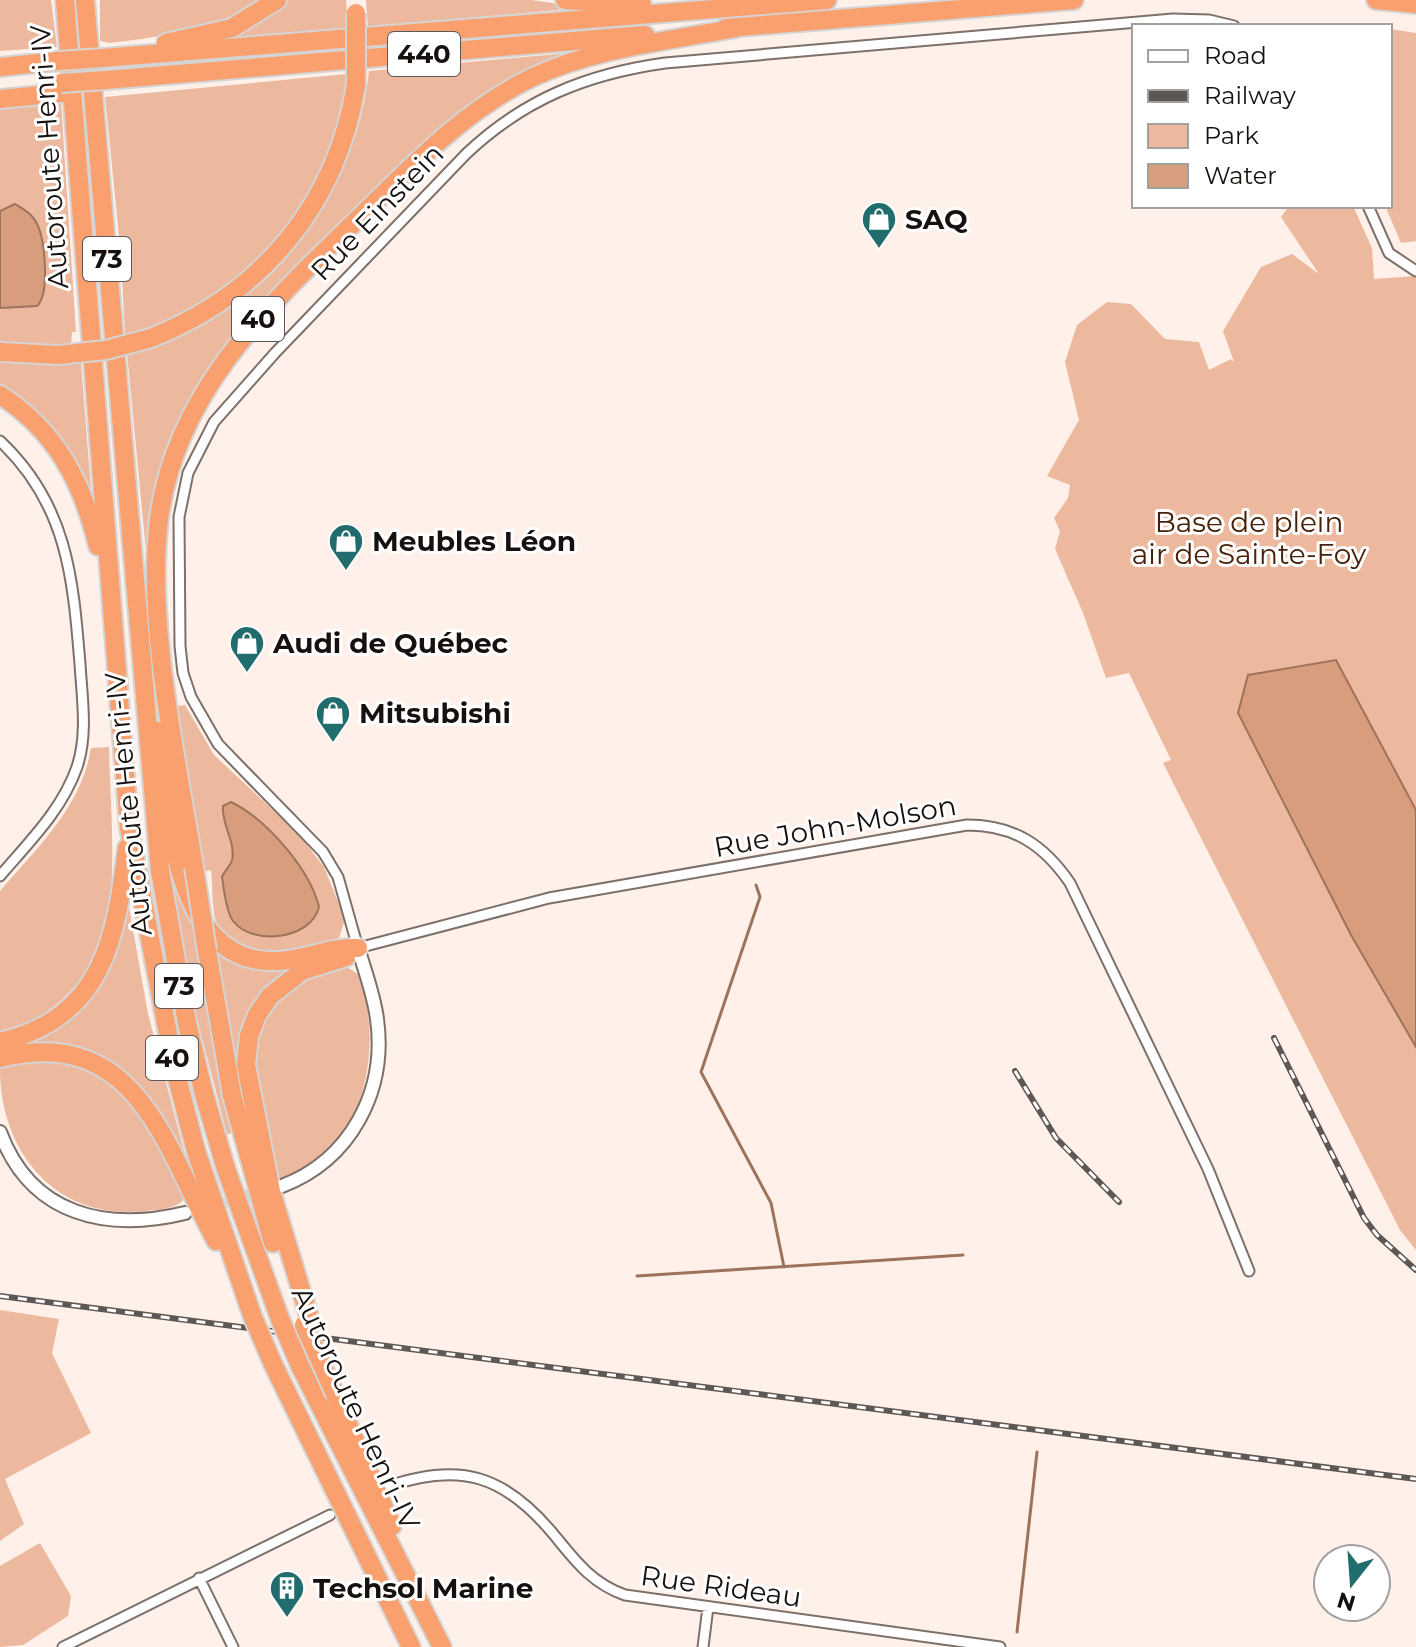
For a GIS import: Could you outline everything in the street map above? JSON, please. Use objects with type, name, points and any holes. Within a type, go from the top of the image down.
[{"type":"highway","name":"Autoroute Henri-IV","points":[[62,0],[129,827],[174,1066],[196,1151],[252,1315],[411,1647]]},
{"type":"highway","name":"Autoroute Henri-IV","points":[[88,0],[88,32],[152,799],[171,946],[187,1023],[226,1169],[280,1319],[301,1368],[440,1643]]},
{"type":"highway","points":[[106,58],[232,28],[277,0]]},
{"type":"highway","points":[[565,0],[710,10]]},
{"type":"highway","points":[[0,67],[827,0]]},
{"type":"highway","name":"40","points":[[440,1643],[265,1219],[227,1071],[171,728],[157,594],[161,504],[173,460],[211,379],[280,295],[427,152],[481,107],[531,79],[574,62],[736,28],[1074,0]]},
{"type":"highway","points":[[1376,0],[1416,4]]},
{"type":"highway","points":[[0,352],[58,355],[106,350],[151,338],[198,317],[227,299],[289,241],[332,172],[347,130],[356,85],[355,7]]},
{"type":"highway","name":"440","points":[[0,88],[62,88],[736,28]]},
{"type":"highway","points":[[0,60],[52,62]]},
{"type":"highway","points":[[0,99],[62,88]]},
{"type":"highway","points":[[118,390],[142,559],[161,754],[179,870],[191,904],[213,936],[227,948],[251,959],[273,961],[341,947],[358,948]]},
{"type":"highway","points":[[0,395],[40,427],[70,467],[89,514],[110,597]]},
{"type":"highway","points":[[0,1042],[48,1025],[81,997],[94,979],[110,948],[117,923],[129,827]]},
{"type":"highway","points":[[308,1324],[271,1191],[251,1100],[246,1068],[249,1036],[257,1015],[284,983],[302,971],[344,959],[358,948]]},
{"type":"highway","points":[[0,1058],[27,1051],[71,1054],[95,1063],[125,1083],[165,1135],[197,1206],[239,1283]]},
{"type":"street","name":"Rue Einstein","points":[[282,1186],[304,1178],[340,1149],[364,1112],[379,1043],[377,1018],[338,877],[323,852],[218,744],[202,722],[183,673],[177,556],[179,517],[188,473],[214,422],[285,342],[466,154],[499,123],[550,93],[592,77],[674,62],[1164,20],[1209,20],[1226,24]]},
{"type":"street","points":[[1369,208],[1389,253],[1416,271]]},
{"type":"street","points":[[0,441],[41,491],[65,545],[74,592],[84,717],[77,766],[65,795],[50,819],[0,876]]},
{"type":"street","name":"Rue John-Molson","points":[[358,948],[549,898],[967,825],[994,826],[1015,833],[1038,844],[1070,883],[1202,1155],[1249,1271]]},
{"type":"street","points":[[0,1132],[26,1175],[55,1201],[75,1211],[107,1222],[135,1223],[185,1213]]},
{"type":"street","name":"Rue Rideau","points":[[386,1487],[434,1473],[456,1472],[488,1481],[531,1509],[580,1568],[608,1589],[644,1599],[1000,1647]]},
{"type":"street","points":[[63,1647],[330,1515]]},
{"type":"street","points":[[199,1578],[233,1647]]},
{"type":"street","points":[[703,1647],[708,1607]]},
{"type":"green space","points":[[0,0],[51,0],[57,47],[0,51]]},
{"type":"green space","points":[[100,0],[265,0],[190,30],[109,43],[100,41]]},
{"type":"green space","points":[[284,0],[346,0],[348,24],[345,29],[212,41]]},
{"type":"green space","points":[[366,0],[531,0],[559,4],[559,10],[368,27]]},
{"type":"green space","points":[[1392,29],[1416,33],[1416,241],[1401,243],[1386,208],[1392,208]]},
{"type":"green space","points":[[569,53],[569,57],[521,76],[262,306],[208,370],[183,416],[147,562],[127,353],[174,337],[218,313],[257,284],[292,250],[321,210],[344,167],[360,120],[369,71]]},
{"type":"green space","points":[[347,74],[341,118],[326,161],[305,202],[278,240],[245,274],[208,302],[168,323],[125,336],[121,256],[105,97]]},
{"type":"green space","points":[[61,102],[76,332],[72,332],[71,346],[0,343],[0,108]]},
{"type":"green space","name":"Base de plein air de Sainte-Foy","points":[[1288,208],[1354,208],[1372,248],[1374,279],[1416,276],[1416,1250],[1400,1230],[1163,763],[1171,760],[1129,673],[1106,678],[1083,613],[1055,549],[1060,531],[1054,518],[1068,498],[1070,485],[1047,476],[1079,420],[1065,362],[1077,325],[1107,302],[1131,304],[1165,339],[1199,342],[1209,370],[1231,359],[1234,362],[1223,331],[1261,267],[1292,254],[1319,274],[1281,217]]},
{"type":"green space","points":[[0,360],[81,363],[91,489],[87,490],[71,458],[52,432],[0,387]]},
{"type":"green space","points":[[185,705],[214,755],[298,833],[324,867],[345,919],[339,938],[310,949],[274,953],[239,947],[226,939],[218,927],[213,907],[211,870],[201,872],[176,706]]},
{"type":"green space","points":[[109,747],[112,871],[105,932],[86,971],[57,1004],[20,1026],[0,1031],[0,891],[43,842],[68,807],[86,769],[91,748]]},
{"type":"green space","points":[[176,876],[196,923],[209,1015],[234,1133],[227,1134],[196,1015],[172,877]]},
{"type":"green space","points":[[124,907],[129,907],[148,1014],[185,1155],[181,1157],[122,1075],[25,1047],[24,1042],[58,1026]]},
{"type":"green space","points":[[214,943],[290,964],[293,970],[281,977],[239,1064],[244,1118]]},
{"type":"green space","points":[[345,966],[358,974],[370,1032],[368,1064],[361,1095],[349,1124],[332,1149],[309,1168],[280,1179],[255,1097],[253,1047],[263,1014],[297,980]]},
{"type":"green space","points":[[41,1056],[89,1069],[126,1097],[160,1145],[185,1198],[182,1202],[161,1209],[113,1211],[85,1205],[60,1192],[39,1175],[22,1153],[10,1128],[0,1069]]},
{"type":"green space","points":[[0,1310],[59,1319],[52,1353],[91,1433],[5,1479],[24,1524],[0,1541]]},
{"type":"green space","points":[[40,1543],[71,1596],[68,1616],[23,1645],[0,1647],[0,1566]]},
{"type":"water","points":[[15,204],[31,215],[40,234],[45,268],[44,291],[37,306],[0,308],[0,211]]},
{"type":"water","points":[[1336,660],[1416,810],[1416,1047],[1351,935],[1238,713],[1248,675]]},
{"type":"water","points":[[231,802],[272,833],[306,877],[319,907],[305,927],[280,936],[266,936],[242,929],[233,921],[222,877],[233,853],[223,813],[223,806]]},
{"type":"waterway","points":[[756,885],[760,897],[701,1072],[771,1203],[784,1267]]},
{"type":"waterway","points":[[637,1276],[963,1255]]},
{"type":"waterway","points":[[1017,1632],[1037,1452]]},
{"type":"tunnel","points":[[208,1207],[263,1191]]},
{"type":"railway","points":[[1274,1038],[1364,1218],[1377,1235],[1416,1270]]},
{"type":"railway","points":[[1015,1071],[1056,1138],[1119,1202]]},
{"type":"railway","points":[[0,1296],[1416,1479]]},
{"type":"place","name":"SAQ","points":[[879,250]]},
{"type":"place","name":"Meubles Léon","points":[[346,572]]},
{"type":"place","name":"Audi de Québec","points":[[247,674]]},
{"type":"place","name":"Mitsubishi","points":[[333,744]]},
{"type":"place","name":"Techsol Marine","points":[[287,1619]]}]
